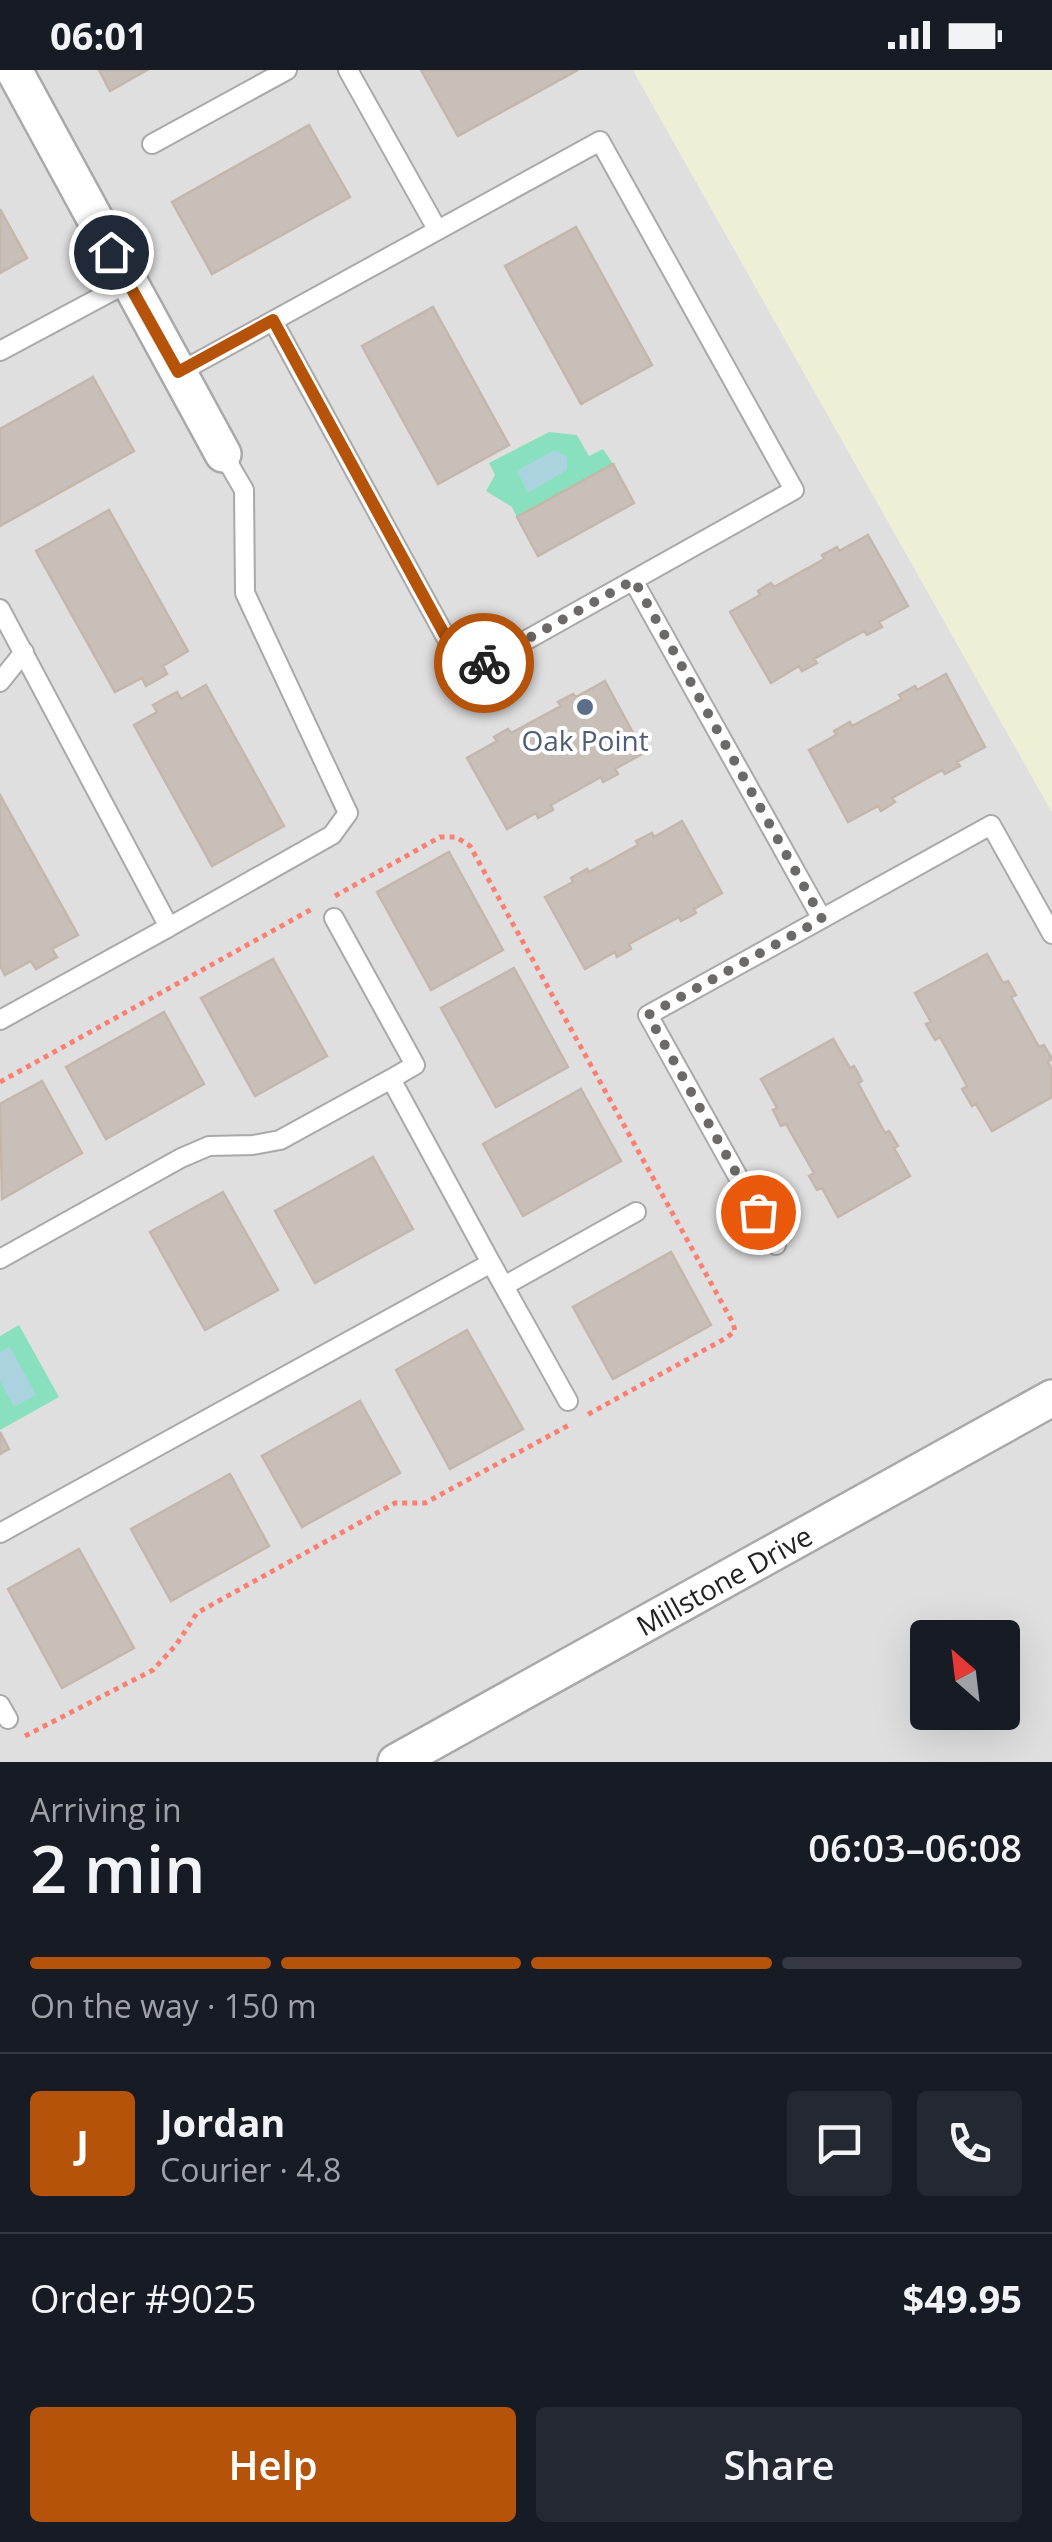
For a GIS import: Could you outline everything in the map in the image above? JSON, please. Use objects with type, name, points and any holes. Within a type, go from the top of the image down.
[{"type":"street","points":[[14,70],[223,454]]},
{"type":"street","name":"Millstone Drive","points":[[396,1762],[1052,1398]]},
{"type":"lane","points":[[152,144],[286,70]]},
{"type":"lane","points":[[348,70],[437,229]]},
{"type":"lane","points":[[178,372],[600,140],[794,490],[466,674],[273,320]]},
{"type":"lane","points":[[0,351],[127,283]]},
{"type":"lane","points":[[0,1020],[332,835],[348,813],[245,593],[244,490],[223,454]]},
{"type":"lane","points":[[634,580],[822,919]]},
{"type":"lane","points":[[0,609],[170,927]]},
{"type":"lane","points":[[0,682],[24,652]]},
{"type":"lane","points":[[776,1245],[648,1015],[991,825],[1052,934]]},
{"type":"lane","points":[[0,1259],[181,1158],[209,1146],[280,1140],[415,1065],[334,918]]},
{"type":"lane","points":[[390,1079],[568,1401]]},
{"type":"lane","points":[[504,1286],[636,1212]]},
{"type":"lane","points":[[0,1532],[491,1263]]},
{"type":"path","points":[[0,1082],[440,837],[456,837],[470,846],[735,1331],[454,1488],[424,1503],[395,1503],[197,1613],[153,1670],[17,1740]]},
{"type":"shaded area","points":[[0,70],[633,70],[1052,812],[1052,1762],[0,1762]]},
{"type":"green space","points":[[633,70],[1052,70],[1052,812]]},
{"type":"green space","points":[[549,432],[577,435],[589,456],[603,449],[613,464],[517,517],[512,507],[486,491],[495,475],[489,463]]},
{"type":"green space","points":[[19,1325],[59,1397],[0,1430],[0,1336]]},
{"type":"water","points":[[554,450],[567,457],[567,470],[528,493],[517,471]]},
{"type":"water","points":[[10,1347],[36,1395],[14,1407],[0,1381],[0,1352]]},
{"type":"building","points":[[99,70],[147,70],[110,91]]},
{"type":"building","points":[[421,70],[578,70],[458,136]]},
{"type":"building","points":[[309,125],[350,197],[212,274],[172,202]]},
{"type":"building","points":[[0,209],[27,258],[0,273]]},
{"type":"building","points":[[576,227],[652,365],[581,404],[505,266]]},
{"type":"building","points":[[433,307],[509,445],[438,484],[362,346]]},
{"type":"building","points":[[93,377],[134,451],[0,526],[0,429]]},
{"type":"building","points":[[613,464],[634,503],[538,556],[517,517]]},
{"type":"building","points":[[109,510],[188,651],[163,666],[167,674],[146,686],[142,678],[115,692],[36,551]]},
{"type":"building","points":[[868,535],[908,606],[879,622],[882,627],[867,635],[864,631],[814,659],[817,663],[802,671],[799,666],[771,683],[730,612],[760,595],[758,591],[771,583],[774,587],[824,559],[822,555],[837,547],[839,551]]},
{"type":"building","points":[[946,674],[985,747],[957,762],[960,766],[945,774],[942,770],[892,798],[895,802],[881,811],[878,806],[848,822],[809,750],[850,722],[852,726],[902,699],[899,695],[915,686],[917,690]]},
{"type":"building","points":[[605,681],[644,753],[615,769],[618,774],[603,782],[601,777],[551,805],[553,810],[538,818],[536,813],[507,829],[467,758],[497,741],[494,737],[508,729],[511,733],[561,706],[558,702]]},
{"type":"building","points":[[206,685],[284,826],[212,866],[134,725],[157,712],[153,705],[177,692],[181,699]]},
{"type":"building","points":[[0,795],[78,935],[52,949],[57,957],[36,969],[31,961],[5,975],[0,966]]},
{"type":"building","points":[[682,821],[722,893],[694,909],[696,913],[681,921],[679,917],[629,944],[631,949],[617,957],[615,952],[585,969],[545,897],[573,882],[571,878],[587,869],[589,872],[638,845],[636,841],[652,833],[654,837]]},
{"type":"building","points":[[449,852],[503,950],[431,990],[377,892]]},
{"type":"building","points":[[987,954],[1003,983],[1008,981],[1016,995],[1011,997],[1039,1047],[1044,1045],[1052,1059],[1048,1062],[1052,1070],[1052,1097],[992,1131],[962,1089],[967,1086],[940,1037],[935,1040],[926,1024],[931,1022],[915,993]]},
{"type":"building","points":[[273,959],[327,1056],[255,1096],[201,998]]},
{"type":"building","points":[[514,968],[568,1067],[496,1107],[441,1008]]},
{"type":"building","points":[[164,1012],[204,1084],[106,1139],[66,1067]]},
{"type":"building","points":[[833,1039],[850,1068],[854,1066],[862,1081],[858,1083],[885,1133],[889,1131],[898,1146],[894,1148],[910,1176],[838,1217],[822,1188],[817,1190],[809,1176],[814,1173],[786,1124],[781,1126],[773,1110],[777,1108],[761,1079]]},
{"type":"building","points":[[42,1081],[82,1153],[2,1199],[0,1104]]},
{"type":"building","points":[[581,1089],[621,1161],[523,1216],[483,1144]]},
{"type":"building","points":[[373,1157],[413,1229],[315,1283],[275,1211]]},
{"type":"building","points":[[223,1192],[278,1290],[205,1330],[150,1232]]},
{"type":"building","points":[[671,1252],[711,1325],[613,1379],[573,1307]]},
{"type":"building","points":[[467,1330],[523,1429],[450,1469],[396,1370]]},
{"type":"building","points":[[360,1401],[400,1473],[302,1527],[262,1456]]},
{"type":"building","points":[[0,1432],[9,1449],[0,1454]]},
{"type":"building","points":[[230,1474],[269,1546],[171,1601],[131,1529]]},
{"type":"building","points":[[79,1549],[134,1648],[62,1688],[8,1589]]},
{"type":"way so far","points":[[484,663],[634,580],[822,919],[648,1015],[758,1212]]},
{"type":"place","name":"Oak Point","points":[[585,707]]},
{"type":"route","points":[[111,252],[178,372],[273,320],[466,674],[484,663]]}]
